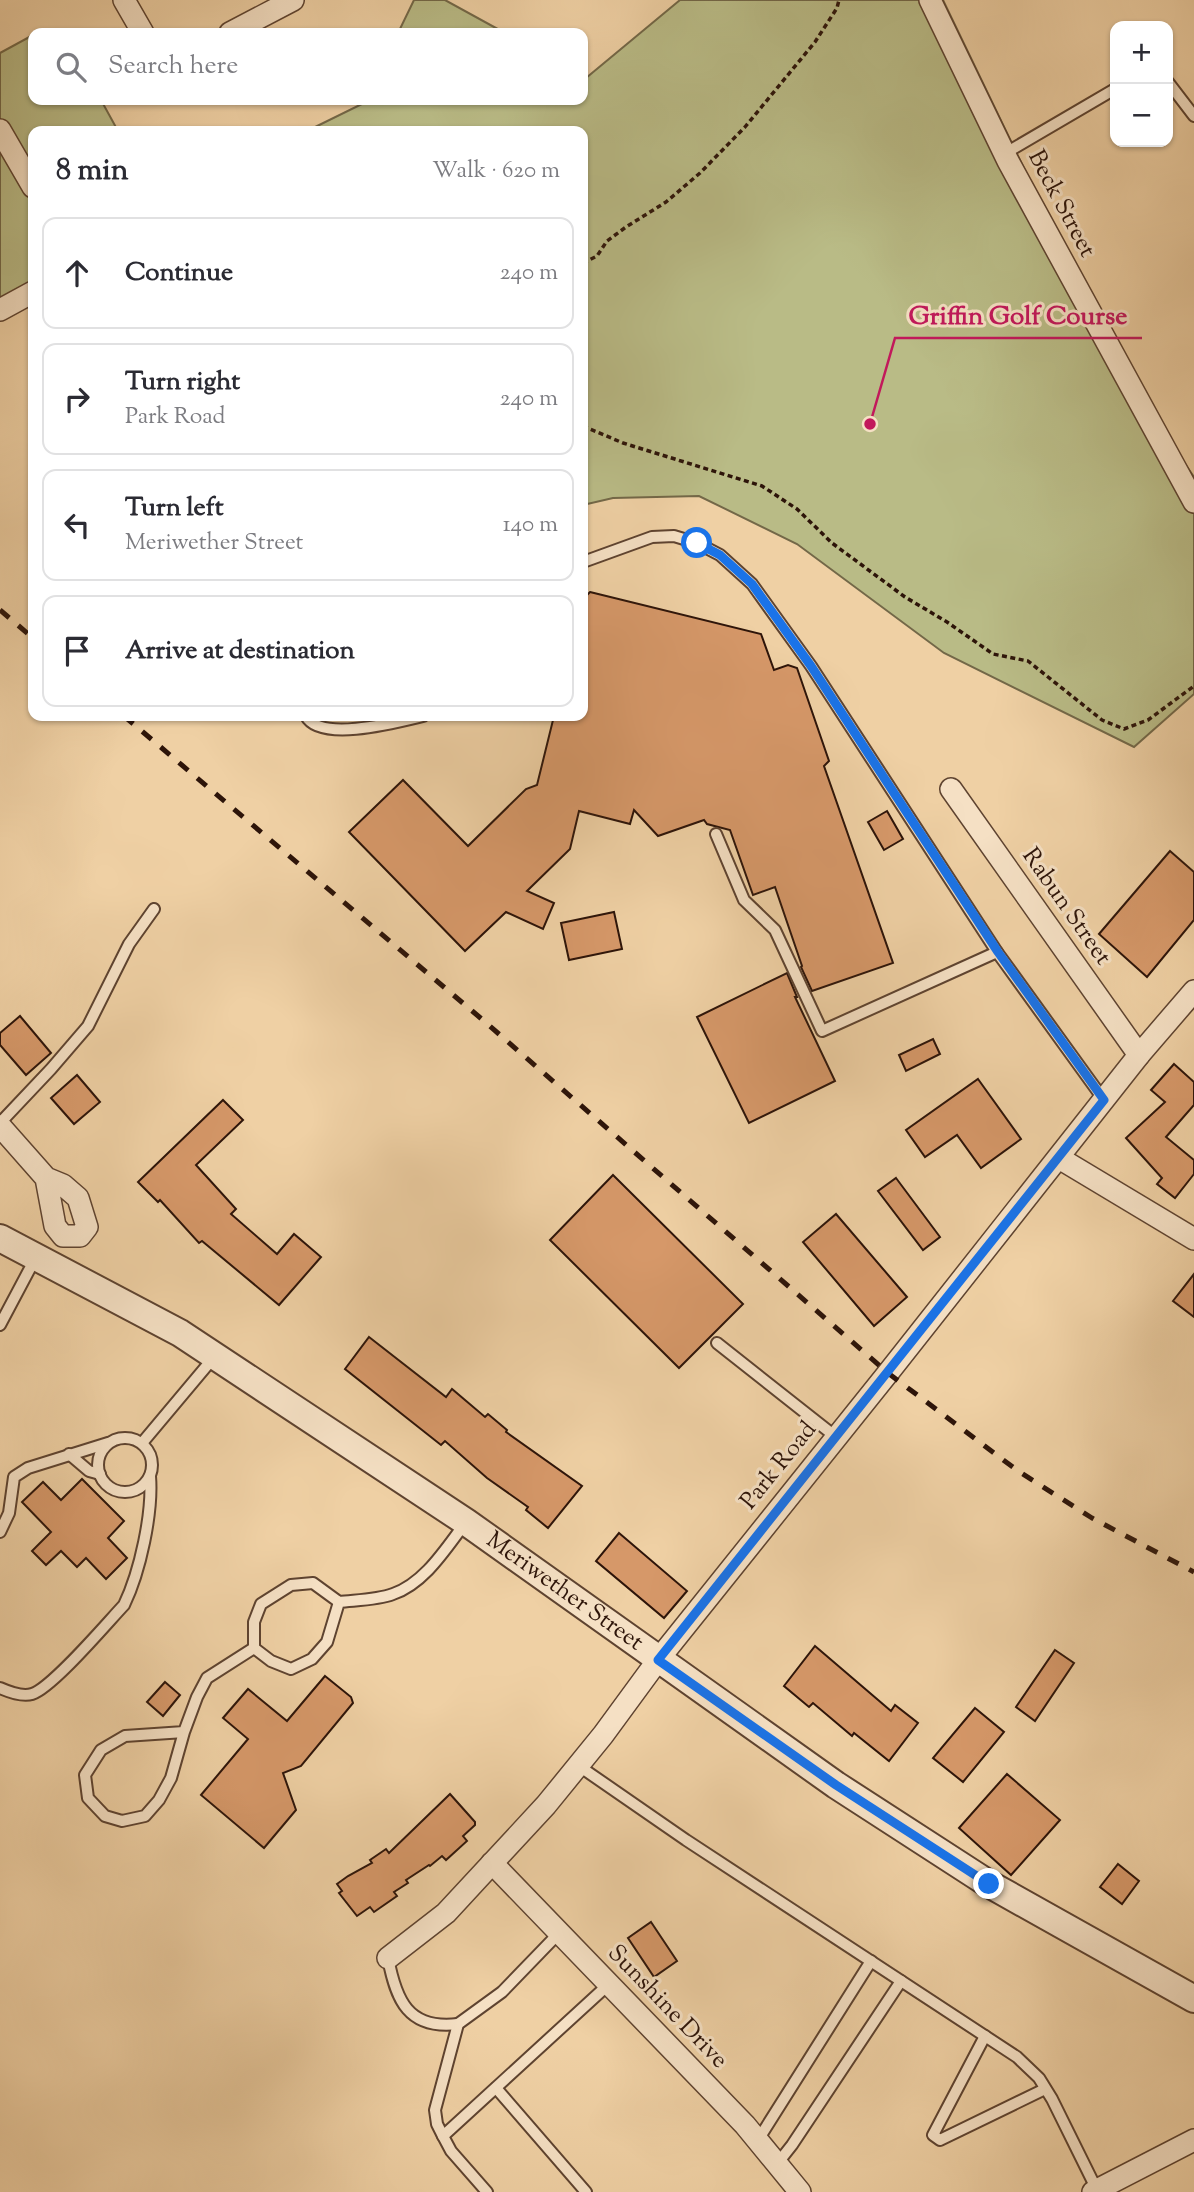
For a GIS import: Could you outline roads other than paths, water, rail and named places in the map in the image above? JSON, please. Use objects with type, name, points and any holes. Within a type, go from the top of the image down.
[{"type":"street","points":[[124,0],[140,28]]},
{"type":"street","points":[[240,28],[293,0]]},
{"type":"street","name":"Beck Street","points":[[930,0],[1004,154],[1194,502]]},
{"type":"street","points":[[0,130],[28,178]]},
{"type":"street","points":[[0,310],[28,295]]},
{"type":"street","name":"Rabun Street","points":[[951,789],[1139,1055]]},
{"type":"street","name":"Park Road","points":[[388,1958],[446,1913],[547,1805],[658,1660],[1139,1055],[1194,991]]},
{"type":"street","points":[[0,1124],[46,1178]]},
{"type":"street","points":[[1059,1158],[1194,1239]]},
{"type":"street","name":"Meriwether Street","points":[[0,1238],[180,1333],[466,1522],[836,1785],[989,1884],[1194,1999]]},
{"type":"street","name":"Sunshine Drive","points":[[492,1863],[758,2140],[800,2192]]},
{"type":"street","points":[[1096,2191],[1194,2140]]},
{"type":"lane","points":[[1170,84],[1194,116]]},
{"type":"lane","points":[[1004,154],[1110,92]]},
{"type":"lane","points":[[588,560],[652,537],[674,536],[697,543],[720,555],[752,584],[811,666],[998,952],[1104,1100]]},
{"type":"lane","points":[[310,721],[322,729],[353,729],[405,721]]},
{"type":"lane","points":[[716,834],[744,900],[775,930],[822,1031],[998,952]]},
{"type":"lane","points":[[0,1124],[88,1026],[129,944],[154,909]]},
{"type":"lane","points":[[0,1325],[36,1257]]},
{"type":"lane","points":[[717,1342],[836,1437]]},
{"type":"lane","points":[[142,1443],[215,1356]]},
{"type":"lane","points":[[0,1532],[9,1513],[14,1477],[28,1468],[125,1438],[142,1443],[151,1458],[150,1517],[124,1605],[51,1682],[32,1694],[0,1688]]},
{"type":"lane","points":[[109,1443],[99,1457],[100,1474],[111,1488],[129,1492],[145,1484],[150,1476]]},
{"type":"lane","points":[[69,1454],[89,1471],[100,1474]]},
{"type":"lane","points":[[254,1648],[254,1622],[261,1604],[291,1585],[313,1583],[339,1602],[392,1595],[409,1586],[433,1565],[466,1522]]},
{"type":"lane","points":[[254,1648],[271,1661],[291,1669],[312,1659],[327,1642],[339,1602]]},
{"type":"lane","points":[[184,1732],[125,1736],[101,1750],[85,1775],[88,1798],[106,1816],[122,1821],[145,1816],[159,1800],[171,1778],[184,1732],[207,1678],[254,1648]]},
{"type":"lane","points":[[579,1766],[686,1840],[1017,2057],[1039,2078],[1096,2191]]},
{"type":"lane","points":[[388,1958],[394,1988],[408,2009],[424,2023],[439,2026],[458,2024],[502,1992],[559,1933]]},
{"type":"lane","points":[[758,2140],[871,1961]]},
{"type":"lane","points":[[777,2164],[901,1981]]},
{"type":"lane","points":[[443,2136],[609,1984]]},
{"type":"lane","points":[[458,2024],[435,2110],[437,2124],[451,2151],[487,2192]]},
{"type":"lane","points":[[985,2036],[933,2135],[940,2140],[1045,2089]]},
{"type":"lane","points":[[496,2088],[586,2192]]},
{"type":"railway","points":[[0,610],[28,634]]},
{"type":"railway","points":[[130,721],[484,1021],[888,1373],[1018,1471],[1092,1518],[1194,1572]]},
{"type":"place","name":"Griffin Golf Course","points":[[870,424]]}]
